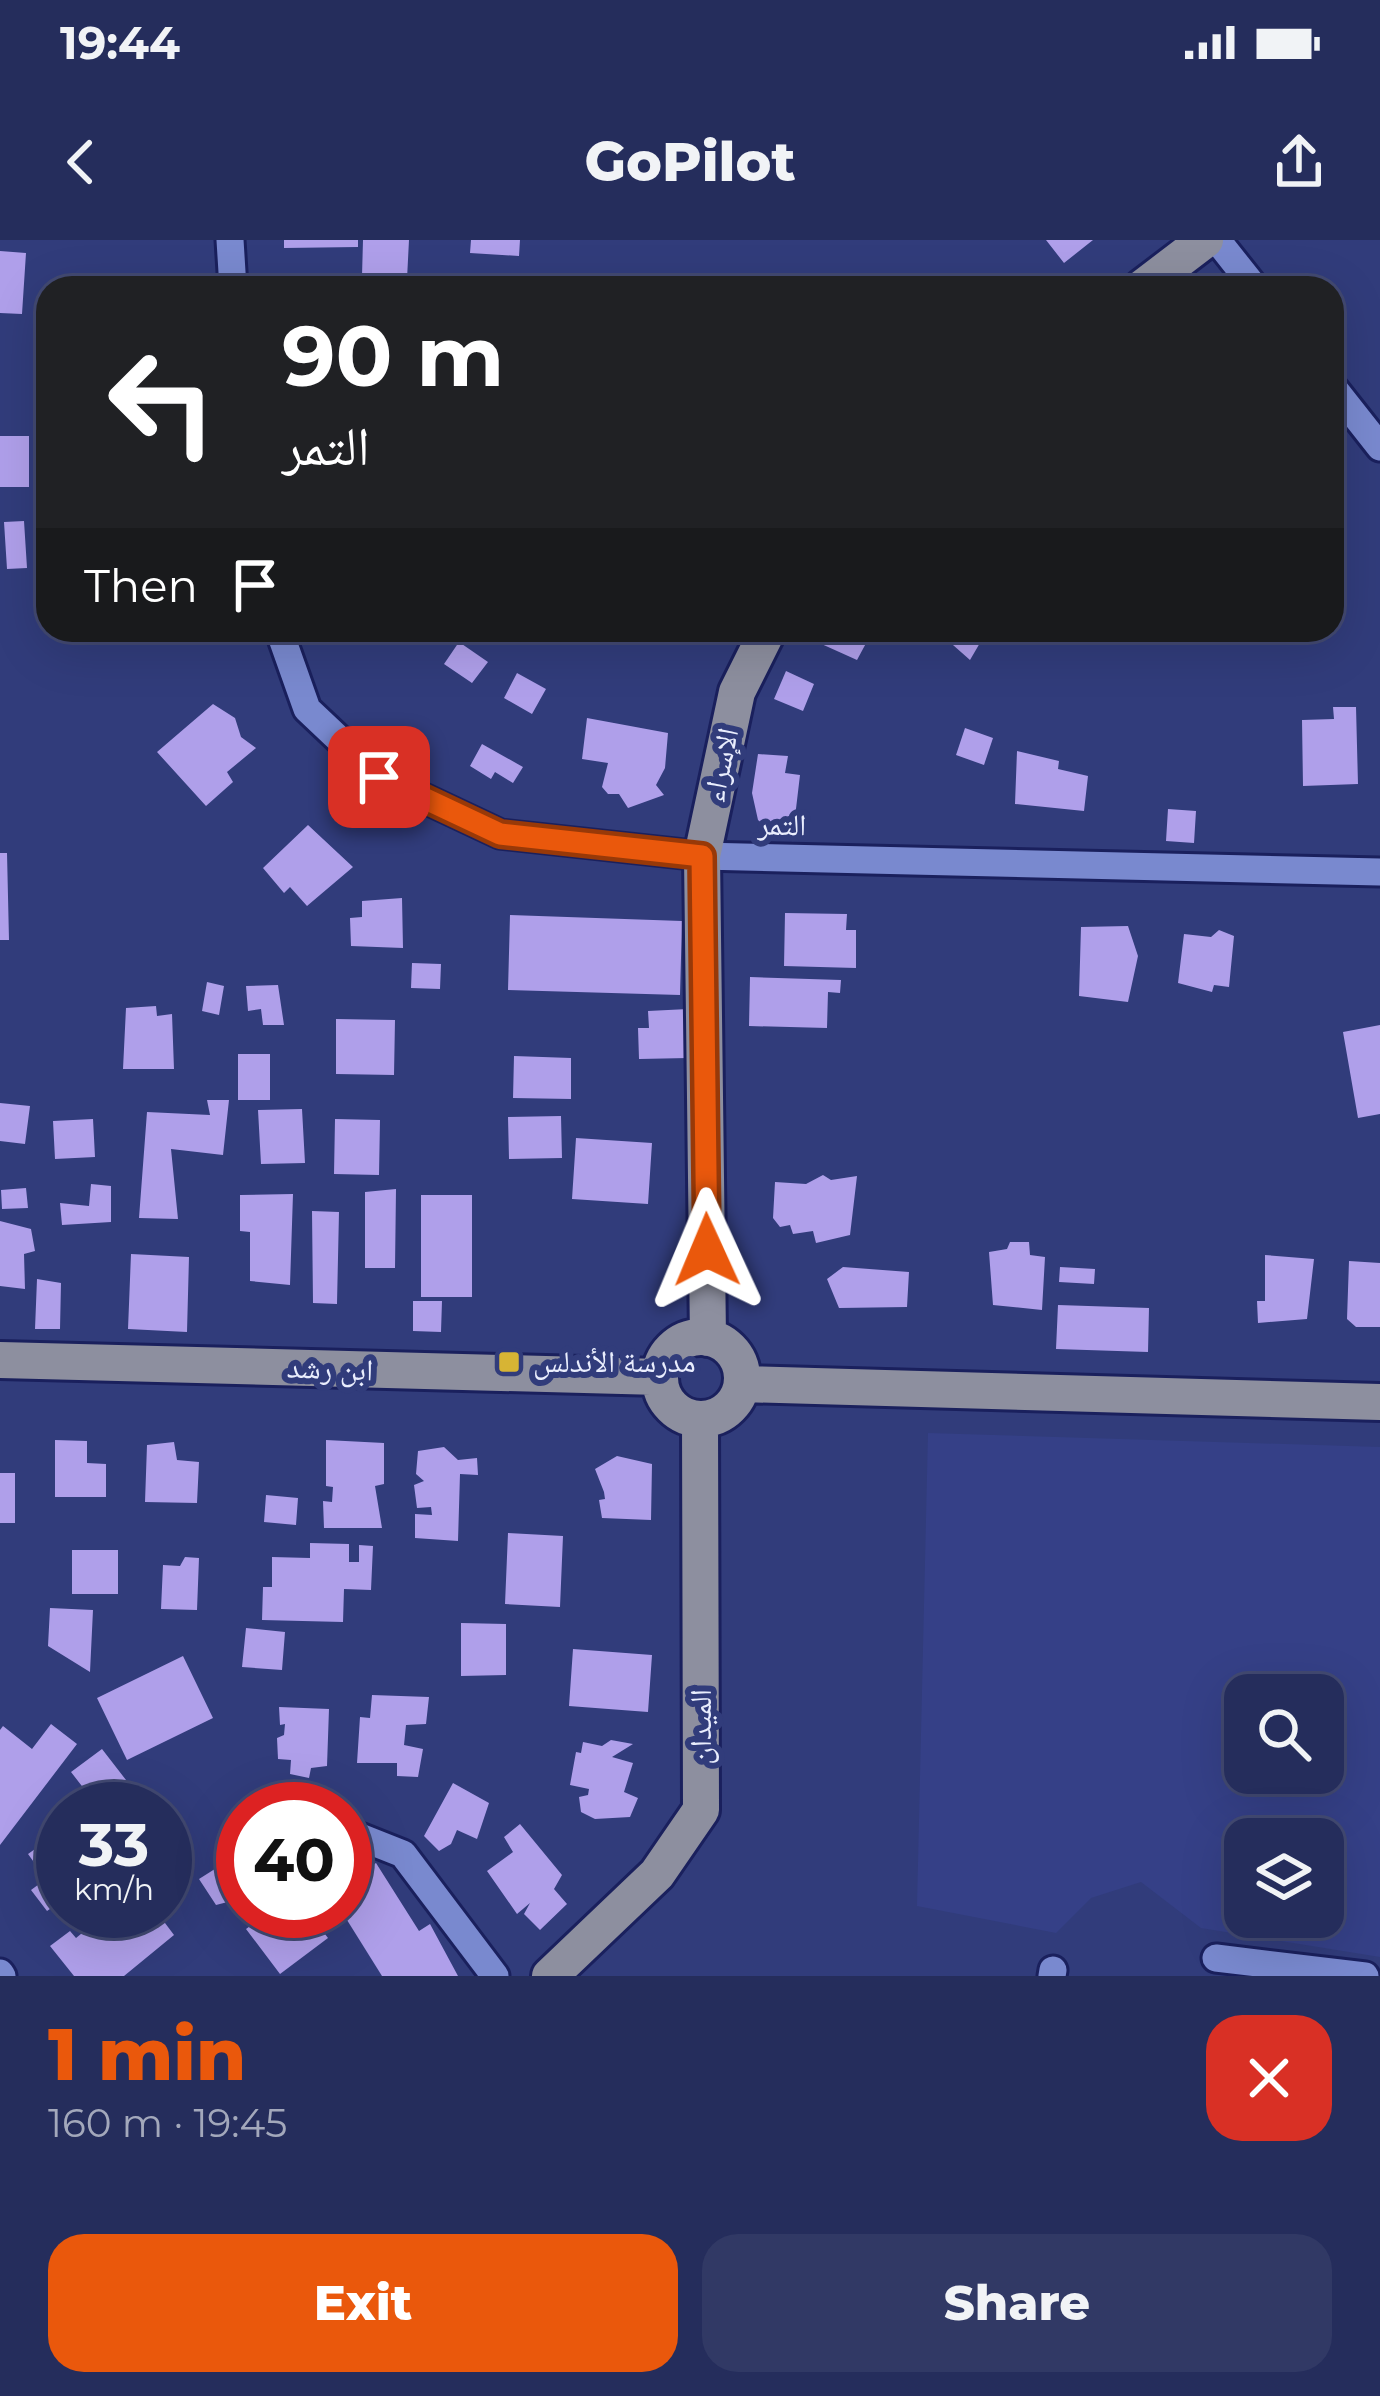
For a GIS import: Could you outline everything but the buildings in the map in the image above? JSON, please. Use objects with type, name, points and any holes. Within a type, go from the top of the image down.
[{"type":"street","points":[[230,240],[232,276]]},
{"type":"street","points":[[1158,276],[1205,240]]},
{"type":"street","points":[[1217,240],[1246,276]]},
{"type":"street","points":[[1344,401],[1380,447]]},
{"type":"street","name":"التمر","points":[[283,642],[307,709],[379,777],[500,834],[702,856],[1380,872]]},
{"type":"street","name":"الإسراء","points":[[708,1338],[702,856],[737,692],[762,642]]},
{"type":"street","points":[[708,1338],[730,1349],[742,1384],[723,1413],[700,1418],[676,1410],[660,1377],[670,1351],[680,1342],[708,1338]]},
{"type":"street","name":"ابن رشد","points":[[0,1360],[660,1377]]},
{"type":"street","points":[[742,1384],[1380,1402]]},
{"type":"street","name":"الميدان","points":[[550,1976],[657,1874],[701,1810],[700,1418]]},
{"type":"street","points":[[372,1842],[403,1854],[496,1976]]},
{"type":"street","points":[[1216,1958],[1364,1976]]},
{"type":"shaded area","points":[[928,1433],[1380,1447],[1380,1957],[1263,1938],[1344,1938],[1344,1818],[1224,1818],[1224,1932],[1201,1928],[1141,1882],[1091,1898],[1056,1933],[917,1906]]},
{"type":"place","name":"مدرسة الأندلس","points":[[509,1362]]},
{"type":"route","points":[[379,777],[500,834],[702,856],[707,1250]]}]
